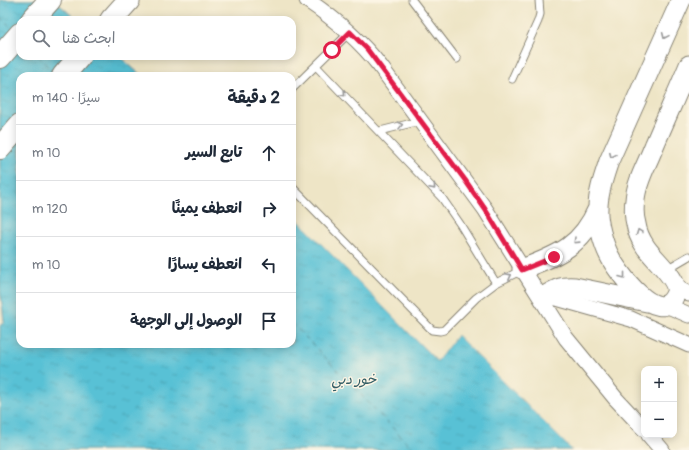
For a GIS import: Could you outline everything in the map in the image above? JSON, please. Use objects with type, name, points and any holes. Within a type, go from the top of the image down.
[{"type":"highway","points":[[36,16],[50,0]]},
{"type":"highway","points":[[115,16],[129,0]]},
{"type":"highway","points":[[0,57],[16,39]]},
{"type":"highway","points":[[66,72],[77,60]]},
{"type":"highway","points":[[0,148],[16,130]]},
{"type":"street","points":[[307,0],[335,19],[367,49],[485,209],[522,270],[541,293],[566,338],[580,357],[641,426]]},
{"type":"street","points":[[681,0],[609,161],[601,184],[598,208],[602,234],[608,255],[621,275],[637,293],[657,303],[689,315]]},
{"type":"street","points":[[541,293],[558,288],[570,287],[657,303],[672,300],[676,295],[683,291],[644,246],[636,223],[635,199],[641,176],[689,65]]},
{"type":"street","points":[[522,270],[554,257],[576,242],[592,221],[598,208]]},
{"type":"street","points":[[541,293],[631,319],[689,345]]},
{"type":"street","points":[[652,438],[662,450]]},
{"type":"lane","points":[[412,0],[457,59]]},
{"type":"lane","points":[[512,79],[538,22],[540,14],[539,0]]},
{"type":"lane","points":[[296,85],[350,32]]},
{"type":"lane","points":[[316,66],[380,131],[442,198],[460,224],[496,283]]},
{"type":"lane","points":[[380,131],[420,121]]},
{"type":"lane","points":[[296,191],[432,330],[444,330],[476,298],[496,283],[522,270]]},
{"type":"lane","points":[[665,270],[689,256]]},
{"type":"water","name":"خور دبي","points":[[0,0],[54,0],[72,16],[16,16],[16,60],[124,60],[137,72],[16,72],[16,348],[296,348],[296,218],[437,361],[457,335],[572,450],[0,450],[0,326],[4,321],[0,288]]},
{"type":"pier","points":[[296,216],[437,358],[455,333],[458,333],[574,450],[572,450],[457,335],[437,361],[296,218]]},
{"type":"ferry route","points":[[0,17],[11,28]]},
{"type":"ferry route","points":[[42,60],[53,72]]},
{"type":"ferry route","points":[[296,327],[414,450]]},
{"type":"route","points":[[332,50],[350,32],[367,49],[465,180],[485,209],[522,270],[554,257]]}]
